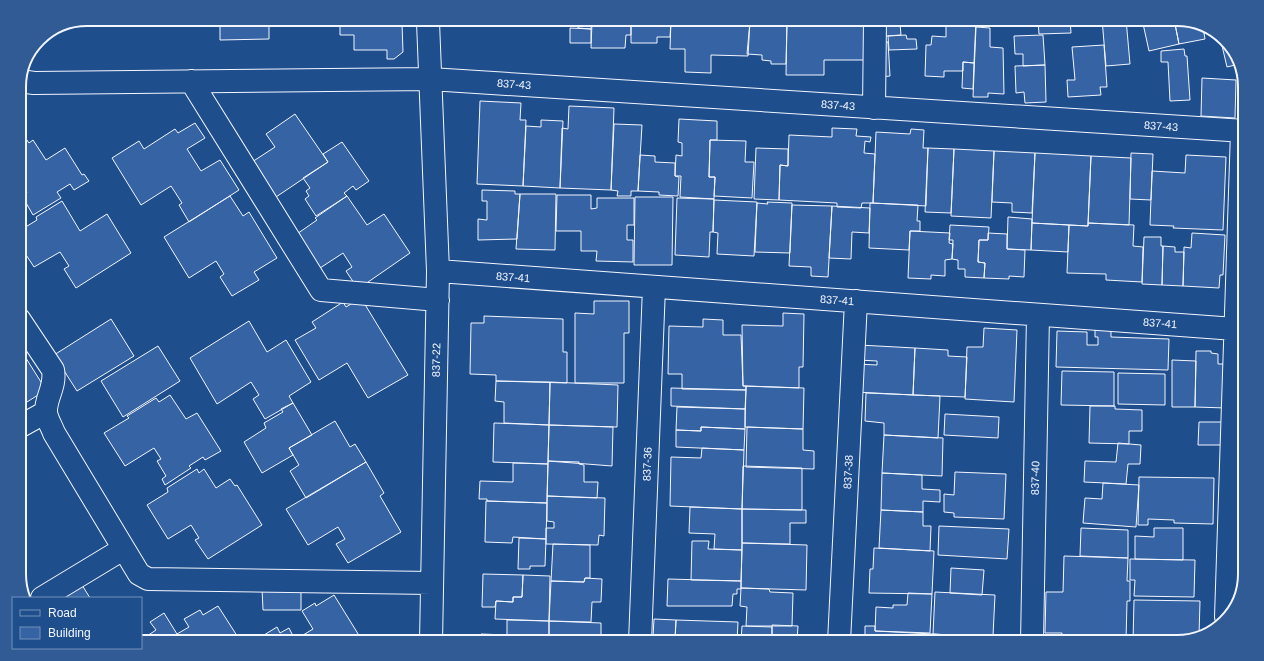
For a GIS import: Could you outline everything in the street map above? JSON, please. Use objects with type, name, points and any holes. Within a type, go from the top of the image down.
[{"type":"street","name":"837-22","points":[[428,26],[438,271],[431,635]]},
{"type":"street","points":[[874,108],[875,26]]},
{"type":"street","name":"837-43","points":[[26,82],[430,79],[1238,131]]},
{"type":"street","points":[[191,81],[321,290],[438,300]]},
{"type":"street","points":[[1226,610],[1238,255]]},
{"type":"street","name":"837-41","points":[[438,271],[1235,329]]},
{"type":"street","name":"837-36","points":[[640,635],[654,287]]},
{"type":"street","name":"837-38","points":[[839,635],[856,301]]},
{"type":"street","name":"837-40","points":[[1032,635],[1038,315]]},
{"type":"street","points":[[26,330],[52,370],[54,378],[53,387],[46,412],[54,433],[139,574],[148,578],[432,583]]},
{"type":"street","points":[[26,423],[46,412]]},
{"type":"street","points":[[44,597],[123,549]]},
{"type":"building","points":[[220,26],[269,26],[269,39],[220,40]]},
{"type":"building","points":[[340,26],[402,26],[403,52],[394,59],[387,59],[387,50],[354,50],[354,35],[340,35]]},
{"type":"building","points":[[578,26],[591,26],[591,29],[578,28]]},
{"type":"building","points":[[592,26],[631,26],[631,35],[626,35],[625,48],[591,48]]},
{"type":"building","points":[[631,26],[671,26],[670,37],[657,37],[657,43],[631,43]]},
{"type":"building","points":[[671,26],[750,26],[748,56],[711,55],[711,73],[685,72],[685,49],[670,49]]},
{"type":"building","points":[[750,26],[787,26],[786,64],[771,64],[771,61],[762,60],[762,55],[747,54]]},
{"type":"building","points":[[787,26],[868,26],[868,60],[824,60],[824,75],[786,75]]},
{"type":"building","points":[[885,26],[900,26],[901,35],[886,36]]},
{"type":"building","points":[[946,26],[976,26],[974,63],[963,62],[963,71],[944,71],[944,77],[925,76],[926,45],[931,45],[932,36],[946,37]]},
{"type":"building","points":[[1038,26],[1070,26],[1071,33],[1039,34]]},
{"type":"building","points":[[1103,26],[1127,26],[1130,64],[1106,66]]},
{"type":"building","points":[[1144,26],[1175,26],[1179,44],[1149,51]]},
{"type":"building","points":[[1175,26],[1193,28],[1205,33],[1204,33],[1205,39],[1179,44]]},
{"type":"building","points":[[976,27],[990,28],[990,47],[1003,48],[1004,94],[988,93],[988,97],[973,97]]},
{"type":"building","points":[[570,28],[591,29],[591,43],[570,43]]},
{"type":"building","points":[[906,35],[907,39],[916,39],[917,49],[889,50],[888,36]]},
{"type":"building","points":[[1043,35],[1045,65],[1023,66],[1023,54],[1015,54],[1014,36]]},
{"type":"building","points":[[877,42],[888,42],[890,76],[880,77]]},
{"type":"building","points":[[1104,45],[1107,87],[1100,87],[1101,95],[1068,97],[1067,80],[1075,80],[1072,47]]},
{"type":"building","points":[[1222,46],[1228,53],[1234,65],[1227,67]]},
{"type":"building","points":[[1184,49],[1185,56],[1187,56],[1190,100],[1170,101],[1168,62],[1161,62],[1161,51]]},
{"type":"building","points":[[963,62],[974,63],[973,89],[962,88]]},
{"type":"building","points":[[1045,65],[1046,102],[1025,103],[1024,92],[1016,93],[1015,66]]},
{"type":"building","points":[[1202,78],[1236,80],[1235,118],[1201,116]]},
{"type":"building","points":[[480,101],[521,103],[520,120],[526,120],[523,186],[477,184]]},
{"type":"building","points":[[569,106],[614,108],[611,190],[560,188],[562,128],[568,129]]},
{"type":"building","points":[[295,114],[328,162],[276,197],[252,162],[275,147],[266,134]]},
{"type":"building","points":[[679,119],[717,121],[717,140],[710,140],[709,177],[715,177],[714,199],[680,197],[681,176],[675,176],[676,155],[682,156],[682,143],[678,142]]},
{"type":"building","points":[[541,120],[563,121],[560,188],[523,186],[526,126],[541,127]]},
{"type":"building","points":[[195,123],[205,138],[187,149],[201,171],[220,160],[239,190],[189,222],[179,205],[182,203],[171,186],[141,205],[112,158],[139,141],[144,149],[175,129],[178,133]]},
{"type":"building","points":[[614,124],[642,125],[638,191],[631,191],[631,196],[617,196],[618,191],[611,190]]},
{"type":"building","points":[[832,128],[857,129],[856,136],[871,137],[870,142],[865,141],[864,153],[875,154],[873,203],[862,203],[861,208],[837,207],[837,203],[779,200],[780,165],[788,166],[789,135],[832,137]]},
{"type":"building","points":[[911,129],[924,130],[923,148],[928,148],[926,206],[873,203],[876,132],[910,134]]},
{"type":"building","points":[[26,139],[29,143],[33,140],[46,160],[65,148],[82,175],[84,174],[89,181],[74,190],[70,184],[57,192],[61,198],[33,215],[26,203]]},
{"type":"building","points":[[710,140],[746,141],[745,162],[754,162],[752,198],[714,196],[715,177],[709,177]]},
{"type":"building","points":[[342,142],[369,181],[356,190],[353,186],[344,193],[347,196],[316,216],[305,199],[309,196],[306,191],[310,188],[303,178],[328,162],[323,154]]},
{"type":"building","points":[[756,148],[788,149],[788,166],[780,165],[779,200],[754,199]]},
{"type":"building","points":[[928,148],[954,149],[951,213],[925,212]]},
{"type":"building","points":[[954,149],[994,151],[991,218],[951,216]]},
{"type":"building","points":[[994,151],[1035,153],[1032,213],[1012,212],[1012,203],[992,202]]},
{"type":"building","points":[[1035,153],[1091,156],[1088,226],[1032,223]]},
{"type":"building","points":[[1131,153],[1153,154],[1151,200],[1130,199]]},
{"type":"building","points":[[640,155],[655,156],[655,162],[675,163],[675,176],[679,177],[678,196],[659,195],[659,192],[638,191]]},
{"type":"building","points":[[1186,155],[1226,157],[1223,230],[1173,228],[1174,226],[1150,225],[1152,171],[1185,173]]},
{"type":"building","points":[[1091,156],[1131,158],[1129,225],[1088,223]]},
{"type":"building","points":[[482,190],[515,191],[515,194],[520,194],[517,239],[478,240],[478,219],[487,220],[487,201],[482,201]]},
{"type":"building","points":[[520,194],[556,194],[555,250],[516,249]]},
{"type":"building","points":[[557,195],[591,195],[591,209],[597,208],[597,198],[634,198],[634,225],[627,225],[627,240],[633,240],[633,262],[596,261],[597,251],[581,251],[581,231],[556,231]]},
{"type":"building","points":[[230,196],[243,216],[249,212],[277,258],[254,272],[259,280],[232,296],[220,277],[224,274],[216,261],[189,278],[164,237]]},
{"type":"building","points":[[347,196],[367,225],[384,214],[410,253],[358,289],[346,271],[352,267],[343,253],[317,270],[294,236],[317,220],[315,218]]},
{"type":"building","points":[[635,197],[673,197],[672,265],[634,265]]},
{"type":"building","points":[[677,198],[714,199],[713,232],[710,232],[709,257],[675,255]]},
{"type":"building","points":[[714,200],[757,202],[754,256],[717,254],[718,233],[713,232]]},
{"type":"building","points":[[62,201],[80,231],[107,214],[131,253],[76,288],[64,269],[69,266],[60,252],[34,267],[26,255],[26,227],[37,220],[36,217]]},
{"type":"building","points":[[767,202],[792,203],[790,253],[755,252],[757,203],[768,204]]},
{"type":"building","points":[[870,203],[918,205],[917,221],[920,221],[920,231],[910,231],[909,250],[869,248]]},
{"type":"building","points":[[792,205],[832,206],[828,277],[811,276],[811,267],[789,266]]},
{"type":"building","points":[[832,206],[870,208],[869,233],[852,232],[851,259],[829,258]]},
{"type":"building","points":[[1008,217],[1032,219],[1031,250],[1007,249]]},
{"type":"building","points":[[1032,223],[1069,225],[1068,252],[1031,250]]},
{"type":"building","points":[[1088,223],[1134,225],[1133,246],[1143,247],[1142,282],[1106,280],[1106,274],[1067,273],[1069,225],[1088,226]]},
{"type":"building","points":[[950,225],[989,227],[988,240],[979,240],[978,262],[985,263],[984,278],[965,277],[965,269],[958,269],[958,260],[952,259],[953,240],[949,240]]},
{"type":"building","points":[[910,231],[950,233],[949,243],[953,244],[952,259],[945,260],[945,276],[931,275],[931,279],[908,278]]},
{"type":"building","points":[[988,233],[1007,234],[1007,249],[1025,250],[1024,277],[1009,276],[1009,279],[984,278],[985,263],[978,262],[979,240],[988,240]]},
{"type":"building","points":[[1192,233],[1225,235],[1223,275],[1220,275],[1219,288],[1183,286],[1184,247],[1191,248]]},
{"type":"building","points":[[1144,237],[1161,237],[1161,246],[1163,246],[1162,285],[1142,284]]},
{"type":"building","points":[[1163,246],[1175,247],[1175,252],[1184,252],[1183,286],[1162,285]]},
{"type":"building","points":[[361,298],[408,375],[368,398],[347,363],[319,380],[295,340],[316,328],[312,322],[343,302],[346,307]]},
{"type":"building","points":[[594,301],[629,301],[629,333],[624,333],[624,383],[575,383],[575,313],[594,314]]},
{"type":"building","points":[[783,313],[804,314],[803,367],[799,367],[799,388],[743,386],[742,325],[783,326]]},
{"type":"building","points":[[484,316],[563,319],[563,352],[567,352],[567,383],[496,381],[496,375],[470,374],[471,323],[484,323]]},
{"type":"building","points":[[111,319],[134,356],[77,391],[54,355]]},
{"type":"building","points":[[703,319],[723,320],[723,335],[741,335],[743,386],[746,386],[746,390],[682,389],[682,374],[668,374],[669,326],[703,327]]},
{"type":"building","points":[[249,321],[267,352],[286,340],[311,382],[289,396],[293,403],[265,419],[253,399],[259,395],[251,382],[217,404],[190,358]]},
{"type":"building","points":[[1095,327],[1111,328],[1111,337],[1169,339],[1168,370],[1056,367],[1057,331],[1087,332],[1087,345],[1098,345],[1098,337],[1095,337]]},
{"type":"building","points":[[984,328],[1017,330],[1014,402],[965,399],[967,347],[983,347]]},
{"type":"building","points":[[859,345],[915,348],[913,395],[856,392],[857,364],[877,365],[877,361],[858,360]]},
{"type":"building","points":[[158,346],[180,381],[123,417],[101,381]]},
{"type":"building","points":[[915,348],[948,350],[948,356],[967,357],[965,397],[913,395]]},
{"type":"building","points":[[1196,351],[1211,351],[1211,353],[1218,354],[1218,364],[1227,364],[1226,408],[1195,407]]},
{"type":"building","points":[[26,358],[46,390],[26,403]]},
{"type":"building","points":[[1172,360],[1196,361],[1195,407],[1172,407]]},
{"type":"building","points":[[1062,371],[1114,372],[1114,406],[1061,405]]},
{"type":"building","points":[[1118,373],[1165,374],[1165,405],[1118,404]]},
{"type":"building","points":[[496,381],[550,382],[549,425],[504,423],[504,402],[495,401]]},
{"type":"building","points":[[550,382],[618,385],[617,427],[549,425]]},
{"type":"building","points":[[746,386],[804,388],[803,429],[745,427]]},
{"type":"building","points":[[671,388],[746,390],[745,409],[671,406]]},
{"type":"building","points":[[866,393],[940,396],[938,438],[884,435],[884,423],[865,421]]},
{"type":"building","points":[[170,395],[186,419],[197,413],[221,451],[205,460],[203,457],[189,466],[191,468],[165,485],[162,479],[166,476],[157,461],[161,459],[154,448],[125,466],[104,433],[129,418],[127,416],[156,398],[159,402]]},
{"type":"building","points":[[293,403],[312,435],[289,448],[293,455],[262,473],[244,442],[266,428],[264,423],[283,412],[281,409]]},
{"type":"building","points":[[1090,406],[1115,406],[1115,409],[1142,410],[1142,431],[1129,431],[1129,444],[1089,443]]},
{"type":"building","points":[[677,407],[745,409],[745,429],[701,427],[701,431],[676,430]]},
{"type":"building","points":[[945,414],[999,417],[998,438],[944,435]]},
{"type":"building","points":[[335,421],[350,447],[355,444],[366,462],[306,498],[290,471],[299,465],[289,448]]},
{"type":"building","points":[[1199,422],[1227,422],[1227,445],[1198,445]]},
{"type":"building","points":[[494,423],[549,425],[548,464],[493,462]]},
{"type":"building","points":[[549,425],[613,427],[612,466],[548,461]]},
{"type":"building","points":[[701,427],[745,429],[744,450],[676,447],[676,430],[701,431]]},
{"type":"building","points":[[747,427],[803,429],[803,450],[814,451],[814,469],[746,467]]},
{"type":"building","points":[[884,435],[943,438],[942,476],[882,473]]},
{"type":"building","points":[[1118,443],[1141,445],[1140,464],[1128,464],[1126,484],[1084,482],[1085,461],[1116,462]]},
{"type":"building","points":[[702,448],[744,450],[742,509],[670,506],[671,457],[701,458]]},
{"type":"building","points":[[548,461],[579,462],[579,464],[584,465],[584,482],[598,482],[597,498],[547,496]]},
{"type":"building","points":[[366,462],[384,493],[380,496],[401,532],[348,563],[336,544],[345,539],[338,527],[308,545],[286,509]]},
{"type":"building","points":[[513,463],[548,464],[547,503],[487,501],[487,499],[479,499],[480,481],[513,482]]},
{"type":"building","points":[[743,466],[802,468],[802,510],[742,509]]},
{"type":"building","points":[[197,469],[199,473],[204,469],[216,488],[230,479],[235,486],[237,485],[262,525],[208,559],[195,540],[199,538],[191,525],[168,539],[147,505],[168,492],[167,488]]},
{"type":"building","points":[[955,472],[1006,474],[1004,519],[954,517],[954,513],[944,512],[944,494],[954,495]]},
{"type":"building","points":[[882,473],[922,475],[922,489],[940,490],[940,502],[923,501],[923,512],[881,510]]},
{"type":"building","points":[[1139,477],[1214,478],[1213,524],[1174,523],[1174,520],[1148,519],[1148,525],[1138,525]]},
{"type":"building","points":[[1103,483],[1139,485],[1136,527],[1083,523],[1085,498],[1102,499]]},
{"type":"building","points":[[547,496],[605,498],[604,536],[599,535],[598,545],[546,544],[546,528],[554,528],[554,522],[547,521]]},
{"type":"building","points":[[486,501],[547,503],[546,539],[513,537],[512,543],[485,542]]},
{"type":"building","points":[[690,507],[742,509],[742,550],[714,549],[715,534],[689,533]]},
{"type":"building","points":[[742,509],[806,510],[806,523],[790,523],[790,544],[742,543]]},
{"type":"building","points":[[881,510],[923,512],[923,526],[931,526],[930,551],[879,548]]},
{"type":"building","points":[[939,526],[1009,529],[1007,559],[938,555]]},
{"type":"building","points":[[1081,528],[1128,530],[1128,558],[1080,556]]},
{"type":"building","points":[[1154,528],[1183,528],[1183,560],[1135,559],[1135,536],[1154,537]]},
{"type":"building","points":[[519,538],[546,539],[545,566],[530,566],[530,569],[518,569]]},
{"type":"building","points":[[692,541],[709,541],[708,549],[742,550],[741,581],[691,580]]},
{"type":"building","points":[[742,543],[807,545],[806,590],[741,588]]},
{"type":"building","points":[[553,544],[590,545],[590,578],[585,578],[584,582],[551,581]]},
{"type":"building","points":[[874,548],[934,551],[932,594],[869,593],[870,569],[873,569]]},
{"type":"building","points":[[1064,556],[1128,558],[1127,581],[1130,581],[1130,601],[1127,601],[1126,635],[1062,635],[1062,633],[1045,633],[1046,592],[1063,592]]},
{"type":"building","points":[[1130,559],[1195,560],[1194,597],[1134,596],[1135,580],[1130,580]]},
{"type":"building","points":[[951,568],[984,570],[982,595],[950,593]]},
{"type":"building","points":[[483,574],[523,575],[522,597],[513,597],[513,602],[496,601],[495,607],[482,607]]},
{"type":"building","points":[[523,575],[550,576],[549,621],[495,619],[496,601],[513,602],[513,597],[522,597]]},
{"type":"building","points":[[585,578],[602,579],[601,602],[592,602],[591,622],[549,621],[551,581],[584,582]]},
{"type":"building","points":[[668,579],[741,581],[741,589],[737,589],[737,594],[733,594],[732,606],[667,606]]},
{"type":"building","points":[[82,585],[89,597],[64,597]]},
{"type":"building","points":[[262,588],[301,588],[301,610],[263,610]]},
{"type":"building","points":[[741,588],[769,589],[770,592],[793,593],[792,626],[746,626],[747,607],[740,606]]},
{"type":"building","points":[[935,592],[995,595],[993,635],[933,634]]},
{"type":"building","points":[[908,593],[932,594],[930,633],[875,631],[876,607],[893,608],[893,605],[907,605]]},
{"type":"building","points":[[334,595],[359,635],[303,635],[313,629],[302,611],[315,603],[316,606]]},
{"type":"building","points":[[1134,600],[1200,601],[1199,630],[1193,633],[1177,635],[1133,635]]},
{"type":"building","points":[[218,606],[237,635],[148,635],[156,630],[150,622],[164,613],[177,634],[189,627],[184,619],[200,610],[203,615]]},
{"type":"building","points":[[654,619],[676,620],[675,635],[653,635]]},
{"type":"building","points":[[507,620],[549,621],[549,635],[507,635]]},
{"type":"building","points":[[676,620],[738,622],[737,635],[675,635]]},
{"type":"building","points":[[549,621],[601,623],[601,635],[549,635]]},
{"type":"building","points":[[772,625],[798,626],[797,635],[772,635]]},
{"type":"building","points":[[742,626],[772,627],[772,635],[741,635]]},
{"type":"building","points":[[865,626],[875,626],[875,631],[933,634],[933,635],[865,635]]},
{"type":"building","points":[[277,627],[280,633],[289,628],[292,635],[264,635]]},
{"type":"building","points":[[481,634],[507,635],[481,635]]}]
